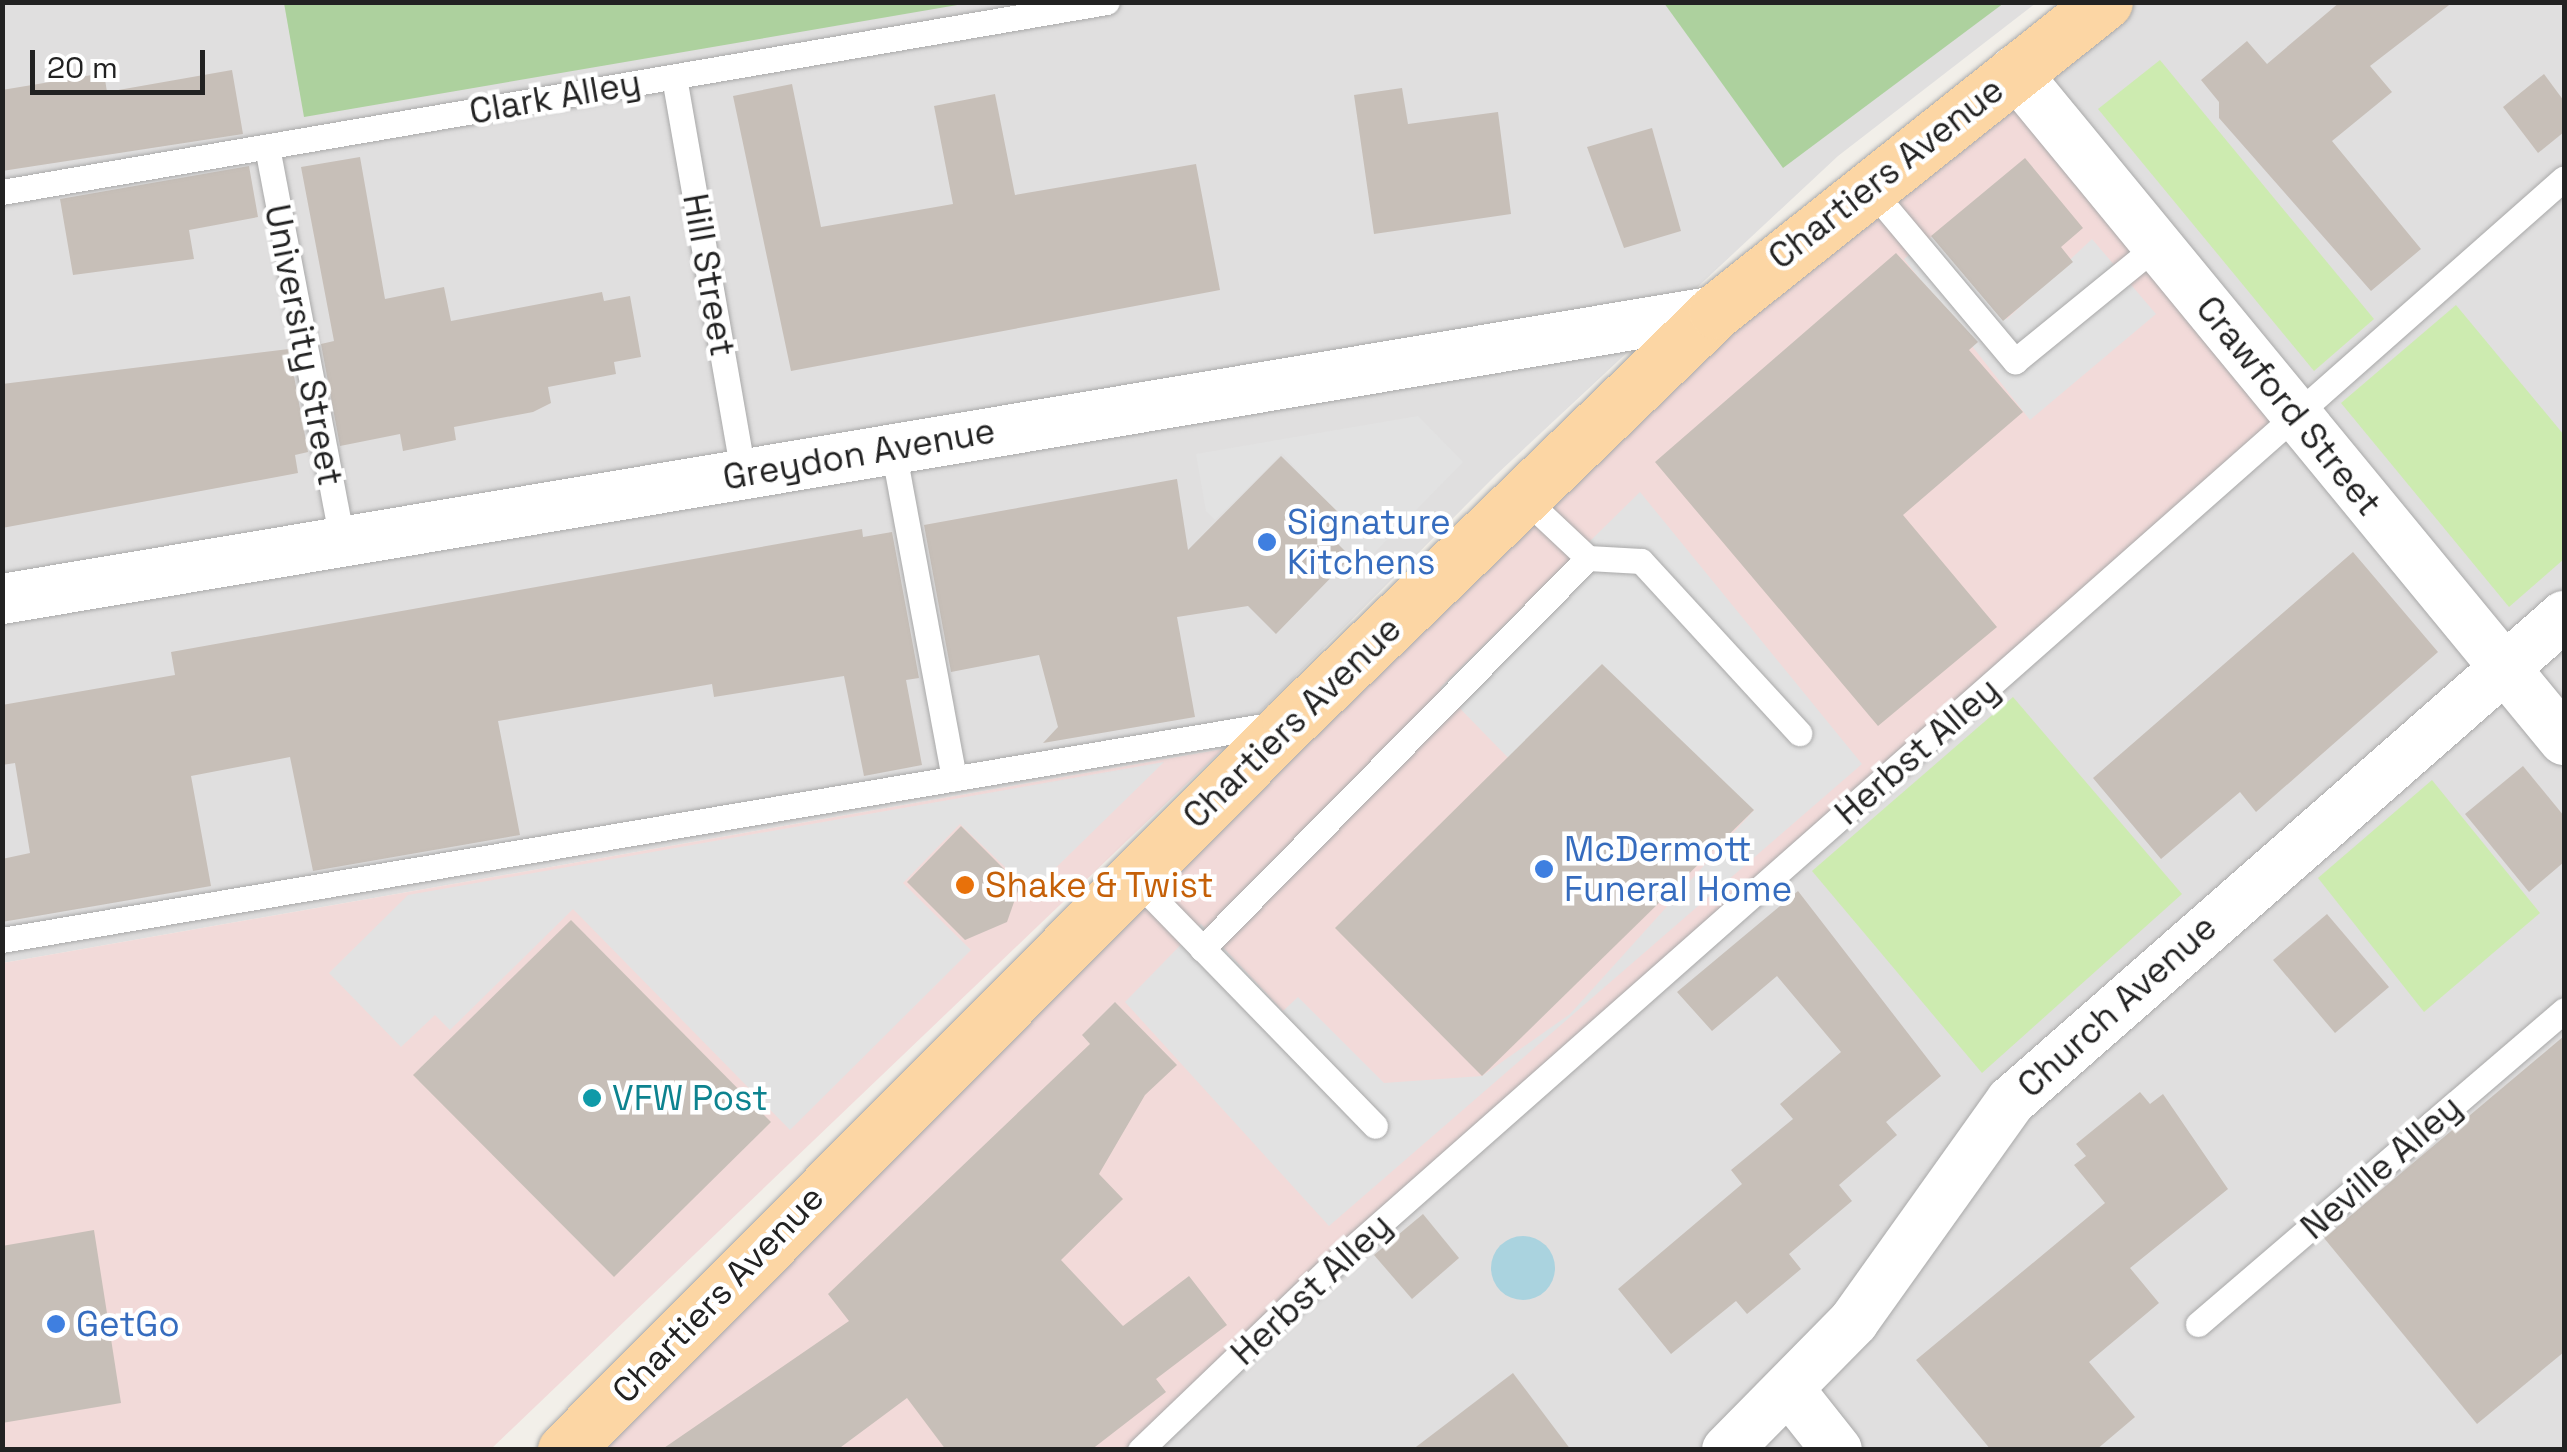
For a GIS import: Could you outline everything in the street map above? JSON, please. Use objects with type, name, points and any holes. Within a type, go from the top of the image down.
[{"type":"main road","name":"Chartiers Avenue","points":[[565,1450],[1290,722],[1716,311],[1868,186],[2105,2]]},
{"type":"street","name":"Crawford Street","points":[[2014,72],[2564,740]]},
{"type":"street","name":"Greydon Avenue","points":[[2,599],[1716,311]]},
{"type":"street","name":"Church Avenue","points":[[1727,1450],[1791,1392],[1854,1321],[2011,1101],[2564,616]]},
{"type":"street","points":[[1791,1392],[1838,1450]]},
{"type":"lane","name":"Clark Alley","points":[[2,192],[1108,2]]},
{"type":"lane","name":"Hill Street","points":[[674,77],[744,474]]},
{"type":"lane","name":"University Street","points":[[266,147],[342,542]]},
{"type":"lane","name":"Herbst Alley","points":[[1140,1450],[1330,1268],[2564,178]]},
{"type":"lane","points":[[1868,186],[2015,361],[2157,245]]},
{"type":"lane","points":[[893,448],[954,778]]},
{"type":"lane","points":[[1524,498],[1588,558],[1642,561],[1799,733]]},
{"type":"lane","points":[[1202,949],[1588,558]]},
{"type":"lane","points":[[2,940],[1290,722]]},
{"type":"lane","points":[[1134,877],[1375,1126]]},
{"type":"lane","name":"Neville Alley","points":[[2198,1324],[2564,1010]]},
{"type":"shaded area","points":[[3,3],[2036,3],[1838,156],[1497,474],[1223,749],[3,963]]},
{"type":"shaded area","points":[[2105,3],[2564,3],[2564,1449],[1140,1450],[2014,71]]},
{"type":"shaded area","points":[[2014,71],[2297,416],[1140,1449],[565,1450],[978,1032]]},
{"type":"shaded area","points":[[1935,234],[2007,319],[2092,239],[2156,314],[2030,420],[1904,259]]},
{"type":"shaded area","points":[[1418,416],[1463,462],[1372,555],[1282,453],[1215,520],[1206,511],[1196,454]]},
{"type":"shaded area","points":[[1640,492],[1862,764],[1329,1226],[1125,1002],[1201,924],[1283,1011],[1298,997],[1384,1083],[1482,1076],[1570,1014],[1754,810],[1522,772],[1440,688]]},
{"type":"shaded area","points":[[1223,749],[491,1449],[3,1450],[3,963]]},
{"type":"shaded area","points":[[1164,762],[1031,892],[960,824],[903,883],[971,950],[790,1130],[573,909],[450,1030],[435,1015],[401,1047],[329,973],[408,895]]},
{"type":"green space","points":[[284,2],[969,3],[304,117]]},
{"type":"green space","points":[[1664,3],[2004,3],[1783,168]]},
{"type":"green space","points":[[2160,60],[2374,319],[2314,371],[2098,109]]},
{"type":"green space","points":[[2456,305],[2564,435],[2564,559],[2509,607],[2341,403]]},
{"type":"green space","points":[[2013,697],[2182,894],[1982,1073],[1812,871]]},
{"type":"green space","points":[[2432,780],[2540,913],[2424,1012],[2318,878]]},
{"type":"water","points":[[1523,1236],[1546,1245],[1555,1268],[1546,1291],[1523,1300],[1500,1291],[1491,1268],[1500,1245]]},
{"type":"building","points":[[2340,2],[2453,2],[2370,66],[2392,92],[2332,141],[2421,249],[2371,291],[2219,118],[2219,102],[2201,80],[2247,41],[2267,64]]},
{"type":"building","points":[[232,70],[243,134],[2,171],[2,90],[104,73],[107,92]]},
{"type":"building","points":[[2544,74],[2564,101],[2564,132],[2538,153],[2503,107]]},
{"type":"building","points":[[792,84],[821,227],[953,204],[934,106],[995,94],[1015,195],[1196,164],[1220,290],[791,371],[733,96]]},
{"type":"building","points":[[1402,88],[1408,124],[1498,112],[1511,214],[1374,234],[1354,95]]},
{"type":"building","points":[[1652,128],[1681,231],[1624,248],[1587,147]]},
{"type":"building","points":[[360,157],[385,299],[444,287],[451,321],[602,292],[604,301],[630,296],[641,357],[614,362],[616,374],[548,387],[551,403],[533,412],[454,427],[456,440],[403,451],[400,434],[340,446],[321,344],[334,341],[301,167]]},
{"type":"building","points":[[2025,158],[2083,228],[2061,247],[2073,262],[2003,321],[1931,236]]},
{"type":"building","points":[[249,166],[258,217],[189,230],[194,259],[73,275],[60,199]]},
{"type":"building","points":[[1896,253],[1978,342],[1969,350],[2023,412],[1903,515],[1997,627],[1878,726],[1655,462]]},
{"type":"building","points":[[289,349],[308,452],[295,455],[298,473],[2,528],[2,384]]},
{"type":"building","points":[[1281,456],[1343,517],[1327,533],[1351,557],[1276,634],[1248,606],[1177,617],[1195,717],[1043,743],[1058,727],[1039,655],[951,672],[924,525],[1177,479],[1188,550]]},
{"type":"building","points":[[862,529],[863,537],[892,532],[919,678],[906,680],[922,765],[864,776],[844,676],[714,697],[712,684],[498,721],[520,835],[313,871],[290,757],[191,776],[211,886],[2,922],[2,859],[30,853],[15,763],[2,765],[2,705],[175,675],[171,652]]},
{"type":"building","points":[[2353,552],[2438,652],[2256,812],[2240,792],[2161,859],[2093,778]]},
{"type":"building","name":"McDermott Funeral Home","points":[[1602,664],[1754,810],[1482,1076],[1335,928]]},
{"type":"building","points":[[2523,766],[2564,816],[2564,862],[2529,892],[2465,814]]},
{"type":"building","name":"Shake & Twist","points":[[961,826],[1020,885],[1007,922],[965,940],[907,882]]},
{"type":"building","points":[[1798,891],[1941,1076],[1886,1122],[1897,1135],[1839,1185],[1852,1201],[1789,1254],[1801,1269],[1747,1314],[1736,1301],[1671,1354],[1618,1289],[1742,1184],[1731,1170],[1793,1119],[1780,1104],[1841,1052],[1777,976],[1712,1031],[1677,992]]},
{"type":"building","points":[[2327,914],[2389,987],[2335,1033],[2273,960]]},
{"type":"building","name":"VFW Post","points":[[571,920],[771,1122],[614,1277],[413,1075]]},
{"type":"building","points":[[1115,1002],[1177,1065],[1145,1095],[1099,1174],[1123,1199],[1061,1260],[1123,1326],[1189,1276],[1227,1325],[1156,1379],[1166,1392],[1091,1450],[946,1450],[907,1398],[837,1450],[661,1450],[849,1321],[828,1294],[1090,1044],[1082,1035]]},
{"type":"building","points":[[2564,1036],[2564,1352],[2477,1424],[2324,1238]]},
{"type":"building","points":[[2140,1092],[2150,1104],[2163,1094],[2228,1189],[2130,1268],[2159,1303],[2089,1362],[2135,1417],[2096,1450],[1991,1450],[1916,1360],[2105,1203],[2074,1165],[2086,1156],[2076,1144]]},
{"type":"building","points":[[1423,1214],[1459,1258],[1412,1299],[1374,1255]]},
{"type":"building","name":"GetGo","points":[[94,1230],[121,1403],[2,1423],[2,1246]]},
{"type":"building","points":[[1513,1373],[1571,1450],[1412,1450]]},
{"type":"place","name":"Signature Kitchens","points":[[1267,542]]},
{"type":"place","name":"McDermott Funeral Home","points":[[1544,869]]},
{"type":"place","name":"Shake & Twist","points":[[965,885]]},
{"type":"place","name":"VFW Post","points":[[592,1098]]},
{"type":"place","name":"GetGo","points":[[56,1324]]}]
